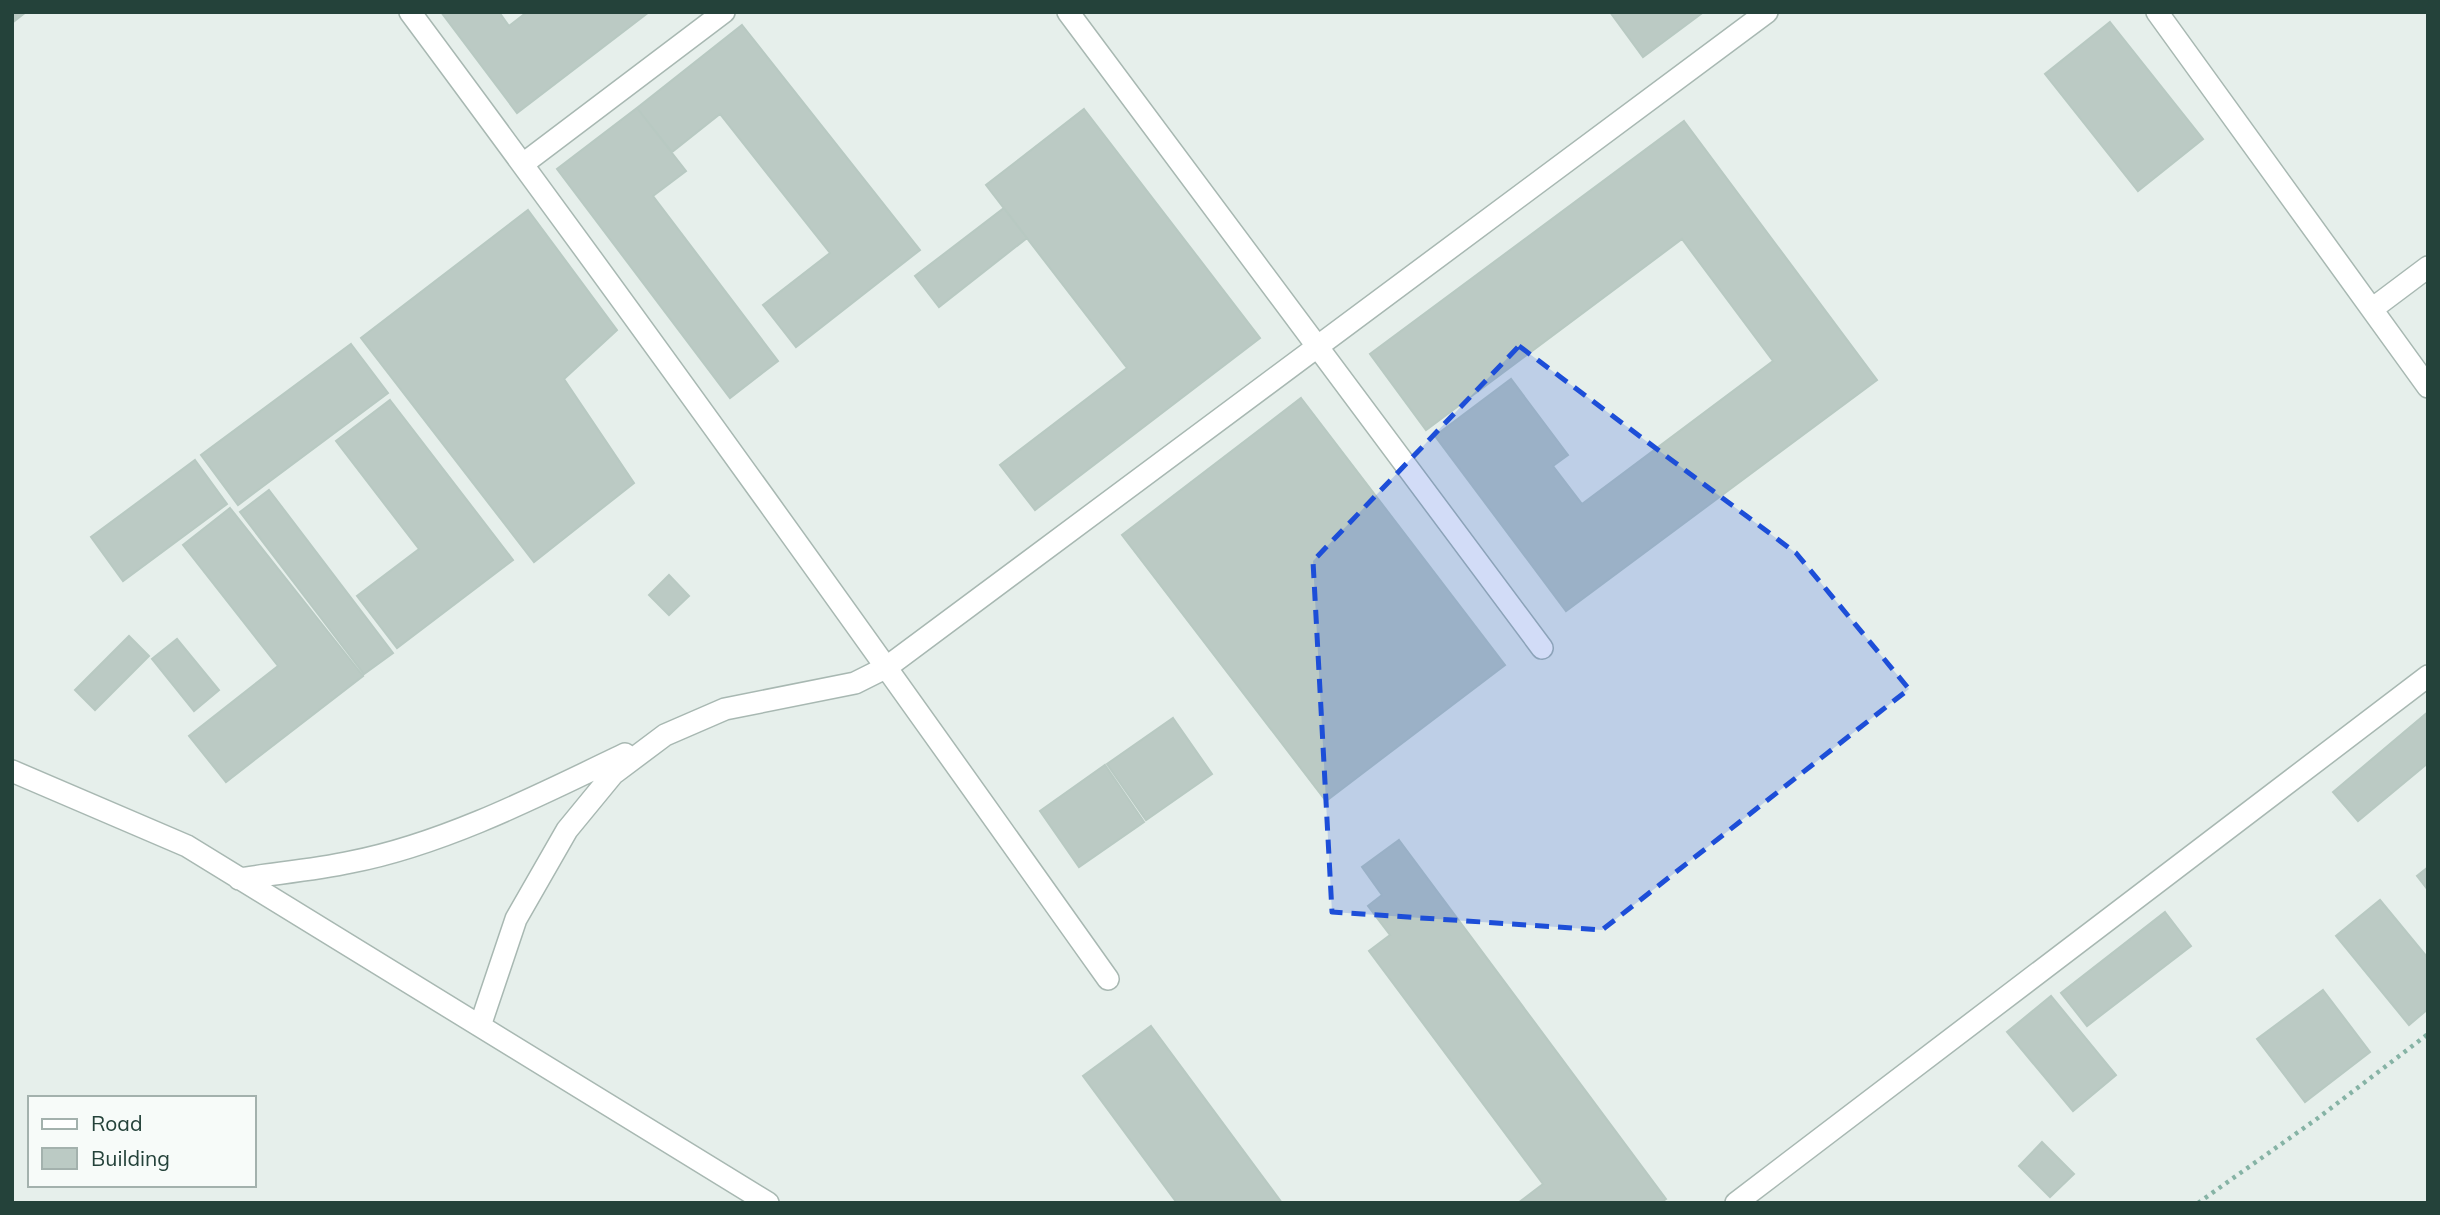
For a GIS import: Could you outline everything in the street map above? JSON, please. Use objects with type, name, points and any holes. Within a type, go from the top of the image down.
[{"type":"street","points":[[410,12],[887,667],[1108,979]]},
{"type":"street","points":[[523,164],[724,12]]},
{"type":"street","points":[[1068,12],[1542,648]]},
{"type":"street","points":[[239,879],[352,862],[430,840],[550,790],[725,709],[855,683],[887,667],[1767,12]]},
{"type":"street","points":[[2158,12],[2428,387]]},
{"type":"street","points":[[2372,309],[2428,267]]},
{"type":"street","points":[[1736,1203],[2428,676]]},
{"type":"street","points":[[480,1026],[516,919],[566,830],[613,774],[665,735]]},
{"type":"street","points":[[12,771],[187,846],[768,1203]]},
{"type":"path","points":[[2198,1203],[2318,1118],[2428,1034]]},
{"type":"highlighted area","points":[[1519,346],[1796,553],[1909,689],[1602,930],[1332,912],[1313,561]]},
{"type":"building","points":[[12,12],[26,12],[12,23]]},
{"type":"building","points":[[441,12],[499,12],[509,26],[527,12],[649,12],[517,113]]},
{"type":"building","points":[[1610,12],[1699,12],[1701,14],[1643,57]]},
{"type":"building","points":[[2110,22],[2203,139],[2138,191],[2045,74]]},
{"type":"building","points":[[742,25],[920,250],[796,347],[763,305],[830,253],[720,114],[672,152],[637,108]]},
{"type":"building","points":[[637,108],[686,171],[653,196],[778,361],[730,398],[557,169]]},
{"type":"building","points":[[1084,109],[1260,338],[1035,510],[1000,465],[1127,368],[986,185]]},
{"type":"building","points":[[1684,121],[1877,380],[1566,611],[1435,436],[1511,379],[1568,455],[1553,466],[1582,504],[1773,361],[1682,239],[1426,430],[1370,354]]},
{"type":"building","points":[[1004,208],[1027,238],[939,307],[915,276]]},
{"type":"building","points":[[528,210],[617,330],[564,379],[634,483],[534,562],[361,338]]},
{"type":"building","points":[[351,344],[388,393],[238,505],[201,455]]},
{"type":"building","points":[[1301,398],[1505,665],[1326,801],[1122,535]]},
{"type":"building","points":[[390,400],[513,560],[397,648],[357,596],[419,549],[336,441]]},
{"type":"building","points":[[195,460],[227,504],[123,581],[91,537]]},
{"type":"building","points":[[269,490],[393,653],[364,674],[240,512]]},
{"type":"building","points":[[230,508],[363,676],[226,782],[189,736],[278,666],[183,545]]},
{"type":"building","points":[[669,575],[689,596],[669,615],[649,595]]},
{"type":"building","points":[[129,636],[149,656],[95,710],[75,690]]},
{"type":"building","points":[[177,639],[219,690],[194,711],[152,659]]},
{"type":"building","points":[[2428,712],[2428,763],[2358,821],[2333,792]]},
{"type":"building","points":[[1173,718],[1212,774],[1146,820],[1107,764]]},
{"type":"building","points":[[1105,765],[1144,822],[1079,867],[1040,811]]},
{"type":"building","points":[[1399,840],[1666,1199],[1660,1203],[1518,1203],[1543,1184],[1369,951],[1390,935],[1368,906],[1382,895],[1362,867]]},
{"type":"building","points":[[2428,867],[2428,890],[2417,876]]},
{"type":"building","points":[[2380,900],[2428,958],[2428,1009],[2409,1025],[2336,936]]},
{"type":"building","points":[[2165,912],[2191,946],[2087,1026],[2061,993]]},
{"type":"building","points":[[2323,990],[2370,1052],[2305,1102],[2257,1039]]},
{"type":"building","points":[[2051,996],[2116,1075],[2073,1111],[2007,1032]]},
{"type":"building","points":[[1151,1026],[1282,1203],[1177,1203],[1083,1076]]},
{"type":"building","points":[[2042,1142],[2074,1174],[2050,1197],[2019,1166]]}]
